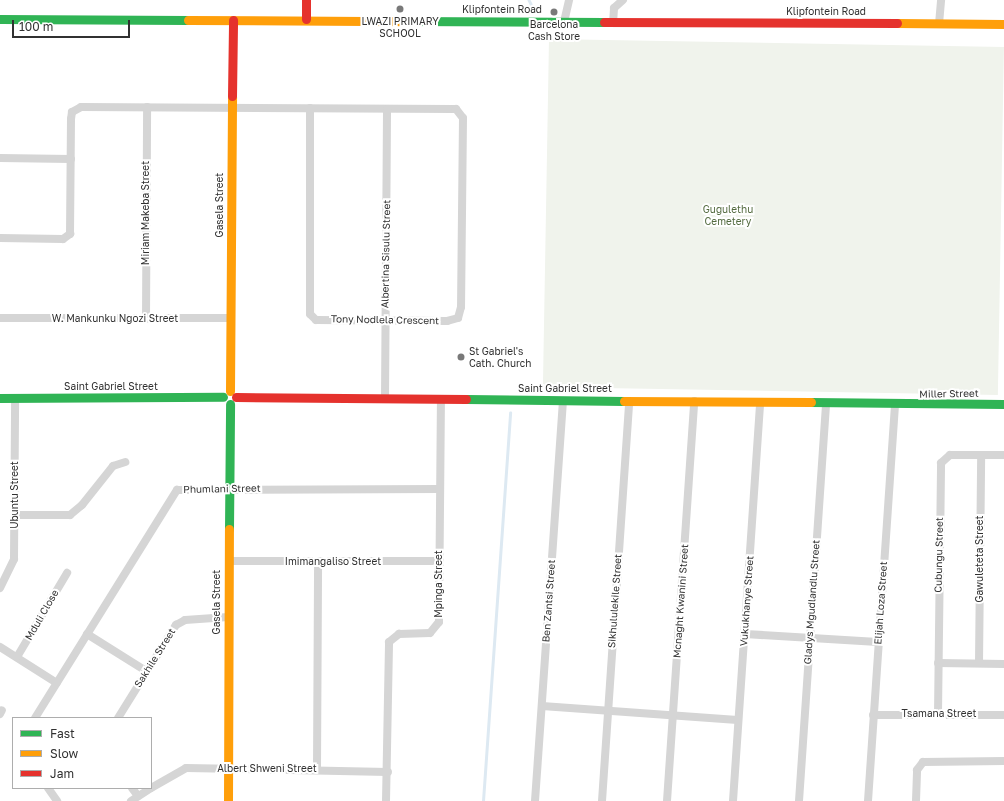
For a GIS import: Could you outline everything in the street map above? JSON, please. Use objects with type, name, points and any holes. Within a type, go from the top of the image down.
[{"type":"street","points":[[306,0],[306,20]]},
{"type":"street","points":[[564,22],[569,0]]},
{"type":"street","points":[[613,23],[614,8],[624,0]]},
{"type":"street","points":[[939,24],[941,0]]},
{"type":"street","name":"Klipfontein Road","points":[[0,19],[1004,24]]},
{"type":"street","name":"Gasela Street","points":[[228,801],[233,20]]},
{"type":"street","name":"Miriam Makeba Street","points":[[146,319],[147,107]]},
{"type":"street","points":[[0,238],[69,236],[72,115],[78,108],[232,107],[387,109]]},
{"type":"street","name":"Tony Nodlela Crescent","points":[[310,108],[310,314],[316,320],[446,321],[458,318],[461,307],[463,126],[459,110],[387,109]]},
{"type":"street","name":"Albertina Sisulu Street","points":[[385,399],[387,109]]},
{"type":"street","points":[[0,158],[70,159]]},
{"type":"street","name":"W. Mankunku Ngozi Street","points":[[0,318],[230,318]]},
{"type":"street","name":"Saint Gabriel Street","points":[[0,398],[230,397],[694,401],[826,403],[895,406]]},
{"type":"street","name":"Ubuntu Street","points":[[0,588],[13,564],[15,515],[15,399]]},
{"type":"street","name":"Mpinga Street","points":[[386,801],[388,772],[388,647],[395,636],[430,633],[438,626],[441,399]]},
{"type":"street","name":"Ben Zantsi Street","points":[[535,801],[563,401]]},
{"type":"street","name":"Sikhululekile Street","points":[[602,801],[629,401]]},
{"type":"street","name":"Mcnaght Kwanini Street","points":[[667,801],[694,401]]},
{"type":"street","name":"Vukukhanye Street","points":[[733,801],[760,402]]},
{"type":"street","name":"Gladys Mgudlandlu Street","points":[[799,801],[826,403]]},
{"type":"street","name":"Miller Street","points":[[895,406],[1004,404]]},
{"type":"street","name":"Elijah Loza Street","points":[[868,801],[895,406]]},
{"type":"street","name":"Cubungu Street","points":[[938,714],[941,463],[950,454],[1004,455]]},
{"type":"street","name":"Gawuleteta Street","points":[[979,663],[981,455]]},
{"type":"street","points":[[15,515],[70,515],[82,505],[113,466],[125,462]]},
{"type":"street","name":"Phumlani Street","points":[[36,717],[174,493],[181,489],[440,490]]},
{"type":"street","name":"Imimangaliso Street","points":[[229,561],[318,563],[438,561]]},
{"type":"street","points":[[316,769],[318,563]]},
{"type":"street","name":"Mduli Close","points":[[17,657],[67,573]]},
{"type":"street","name":"Sakhile Street","points":[[119,717],[146,671],[180,622],[228,617]]},
{"type":"street","points":[[87,634],[146,671]]},
{"type":"street","points":[[745,634],[878,642]]},
{"type":"street","points":[[0,648],[17,657],[57,683]]},
{"type":"street","points":[[938,663],[1004,664]]},
{"type":"street","points":[[542,706],[673,714],[738,720]]},
{"type":"street","name":"Tsamana Street","points":[[873,714],[1004,715]]},
{"type":"street","points":[[916,801],[917,770],[923,762],[1004,761]]},
{"type":"street","name":"Albert Shweni Street","points":[[152,787],[180,769],[316,769],[388,772]]},
{"type":"street","points":[[49,789],[57,801]]},
{"type":"street","points":[[133,789],[138,796]]},
{"type":"street","name":"Albert Shweni Street","points":[[131,801],[149,789]]},
{"type":"green space","name":"Gugulethu Cemetery","points":[[549,39],[1004,47],[998,395],[543,387]]},
{"type":"waterway","points":[[529,0],[531,4]]},
{"type":"waterway","points":[[483,801],[510,413]]},
{"type":"traffic: fast","points":[[0,19],[188,20]]},
{"type":"traffic: fast","points":[[404,21],[604,22]]},
{"type":"traffic: fast","points":[[0,398],[223,397]]},
{"type":"traffic: fast","points":[[466,399],[624,401]]},
{"type":"traffic: fast","points":[[811,402],[1004,404]]},
{"type":"traffic: fast","points":[[229,529],[230,404]]},
{"type":"traffic: slow","points":[[188,20],[404,21]]},
{"type":"traffic: slow","points":[[897,23],[1004,24]]},
{"type":"traffic: slow","points":[[230,391],[232,96]]},
{"type":"traffic: slow","points":[[624,401],[811,402]]},
{"type":"traffic: slow","points":[[228,801],[229,529]]},
{"type":"traffic: jam","points":[[306,0],[306,19]]},
{"type":"traffic: jam","points":[[232,96],[233,20]]},
{"type":"traffic: jam","points":[[604,22],[897,23]]},
{"type":"traffic: jam","points":[[236,397],[466,399]]},
{"type":"place","name":"LWAZI PRIMARY SCHOOL","points":[[400,9]]},
{"type":"place","name":"Barcelona Cash Store","points":[[554,12]]},
{"type":"place","name":"St Gabriel's Cath. Church","points":[[461,357]]}]
